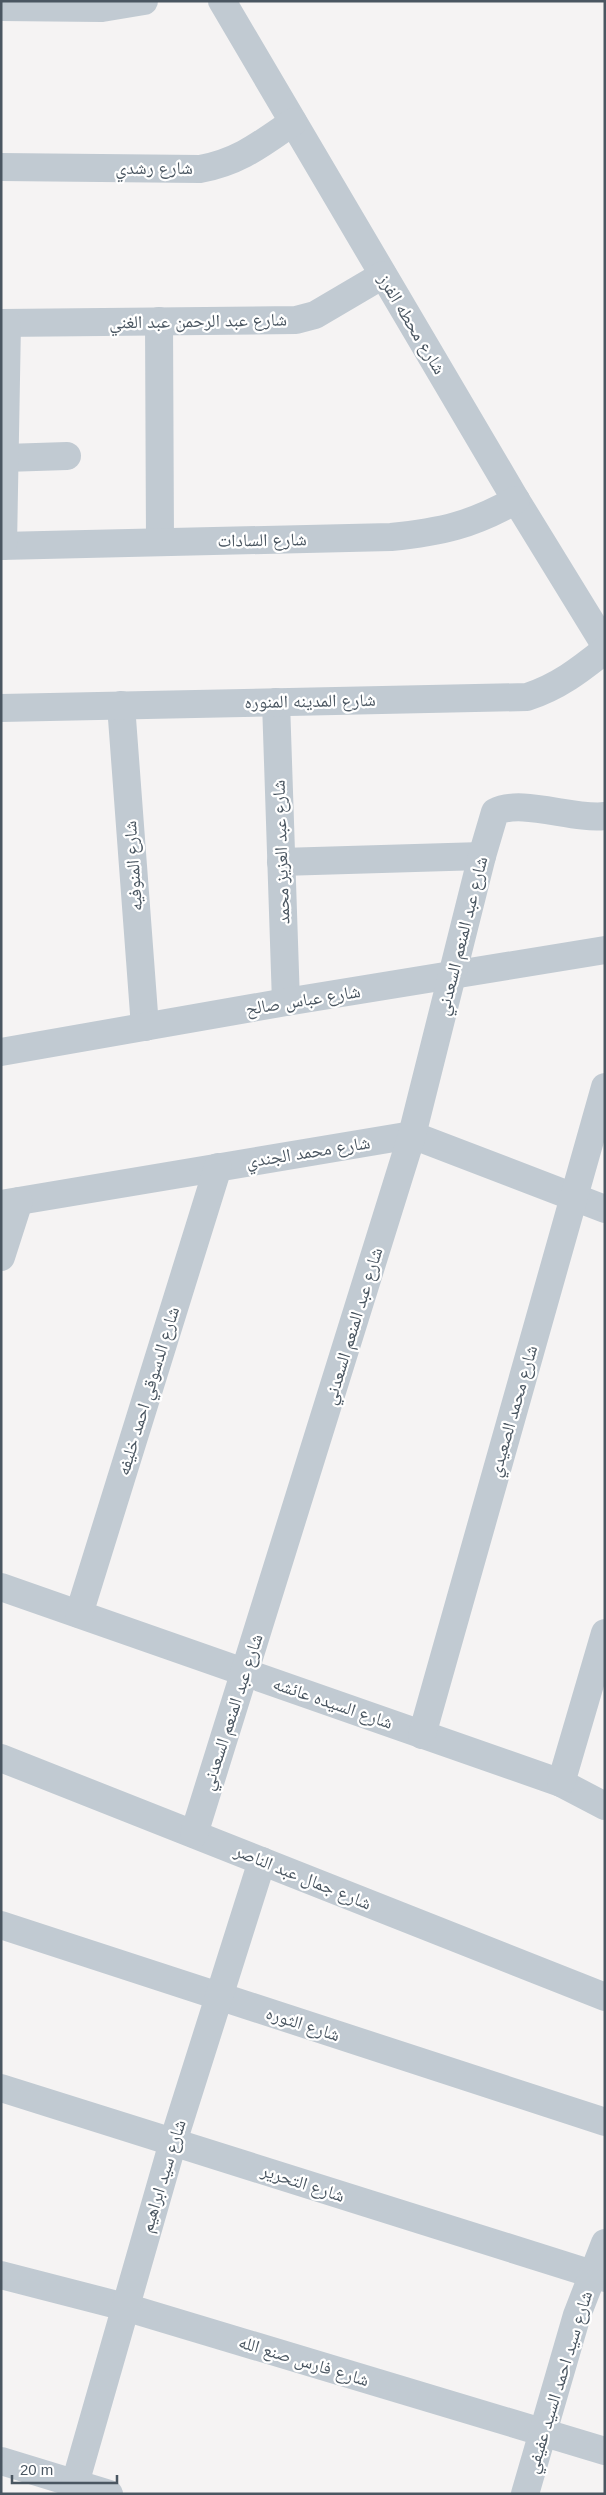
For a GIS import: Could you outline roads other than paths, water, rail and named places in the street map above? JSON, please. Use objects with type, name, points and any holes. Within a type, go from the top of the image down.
[{"type":"street","points":[[1,7],[102,8],[144,1]]},
{"type":"street","name":"شارع محطه الفرز","points":[[222,1],[516,500],[605,645]]},
{"type":"street","name":"شارع رشدي","points":[[1,167],[200,169],[222,165],[244,156],[293,122]]},
{"type":"street","name":"شارع عبد الرحمن عبد الغني","points":[[4,323],[296,320],[316,315],[383,275]]},
{"type":"street","points":[[159,321],[160,542]]},
{"type":"street","points":[[2,546],[5,458],[4,323]]},
{"type":"street","points":[[5,458],[68,456]]},
{"type":"street","name":"شارع السادات","points":[[2,546],[391,538],[455,528],[486,516],[516,500]]},
{"type":"street","name":"شارع المدينه المنوره","points":[[1,708],[527,697],[548,690],[568,679],[605,650]]},
{"type":"street","name":"شارع عبد العزيز محمد","points":[[276,702],[286,1002]]},
{"type":"street","name":"شارع المنوفيه","points":[[120,705],[145,1027]]},
{"type":"street","name":"شارع عبد المنعم السعدني","points":[[194,1834],[412,1135],[482,856],[495,812],[510,806],[581,816],[605,816]]},
{"type":"street","points":[[281,862],[482,856]]},
{"type":"street","name":"شارع عباس صالح","points":[[1,1052],[286,1002],[605,950]]},
{"type":"street","name":"شارع محمد الصعيدي","points":[[422,1735],[605,1087]]},
{"type":"street","points":[[412,1135],[605,1210]]},
{"type":"street","name":"شارع محمد الجندي","points":[[10,1203],[412,1135]]},
{"type":"street","name":"شارع الدسوقي احمد خليفه","points":[[79,1614],[218,1167]]},
{"type":"street","points":[[1,1257],[10,1203]]},
{"type":"street","name":"شارع السيده عائشه","points":[[1,1587],[561,1783],[605,1806]]},
{"type":"street","points":[[561,1783],[605,1634]]},
{"type":"street","name":"شارع جمال عبد الناصر","points":[[1,1758],[605,1997]]},
{"type":"street","name":"شارع سيد ابراهيم","points":[[74,2489],[172,2142],[262,1861]]},
{"type":"street","name":"شارع الثوره","points":[[1,1925],[605,2122]]},
{"type":"street","name":"شارع التحرير","points":[[1,2088],[599,2277]]},
{"type":"street","name":"شارع سيد احمد السيد عفيفي","points":[[525,2494],[577,2316],[599,2277],[605,2243]]},
{"type":"street","name":"شارع فارس صنع الله","points":[[1,2275],[124,2307],[605,2451]]},
{"type":"street","points":[[1,2461],[74,2489],[109,2494]]}]
